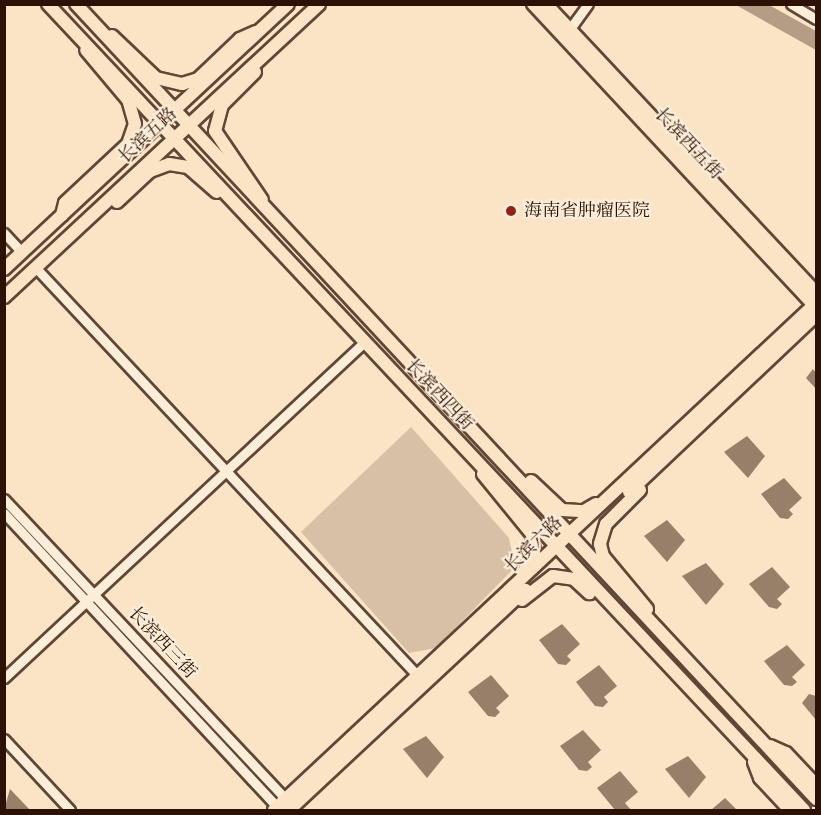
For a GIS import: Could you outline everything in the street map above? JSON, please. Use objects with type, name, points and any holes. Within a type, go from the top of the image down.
[{"type":"main road","name":"长滨西四街","points":[[48,4],[163,123],[364,342],[804,810]]},
{"type":"main road","name":"长滨西四街","points":[[76,4],[816,799]]},
{"type":"main road","name":"长滨五路","points":[[4,269],[175,112],[288,4]]},
{"type":"main road","name":"长滨五路","points":[[4,297],[174,136],[319,4]]},
{"type":"main road","name":"长滨西五街","points":[[533,4],[816,304]]},
{"type":"main road","name":"长滨西五街","points":[[546,4],[816,304]]},
{"type":"main road","points":[[92,22],[156,78],[171,84],[198,79],[240,39],[260,30]]},
{"type":"main road","points":[[263,204],[255,185],[218,143],[216,118],[226,100],[287,42],[295,27]]},
{"type":"main road","points":[[62,215],[65,203],[128,144],[135,124],[128,100],[76,35]]},
{"type":"main road","points":[[99,209],[111,207],[155,168],[174,164],[194,171],[260,230]]},
{"type":"main road","name":"长滨六路","points":[[285,808],[418,676],[561,551],[816,304]]},
{"type":"main road","points":[[484,440],[553,504],[573,512],[588,510],[653,464]]},
{"type":"main road","points":[[476,462],[535,544],[530,566],[496,609]]},
{"type":"main road","points":[[653,464],[606,524],[600,544],[603,556],[631,585],[668,640]]},
{"type":"main road","points":[[496,609],[545,579],[558,576],[574,579],[617,612]]},
{"type":"main road","name":"长滨六路","points":[[285,808],[496,609]]},
{"type":"main road","points":[[764,743],[786,753],[816,785]]},
{"type":"main road","points":[[752,755],[760,778],[790,810]]},
{"type":"main road","points":[[783,788],[796,776]]},
{"type":"street","points":[[569,30],[588,4]]},
{"type":"street","points":[[791,4],[816,19]]},
{"type":"street","points":[[4,233],[22,252]]},
{"type":"street","points":[[36,268],[418,676]]},
{"type":"street","points":[[4,678],[364,342]]},
{"type":"street","name":"长滨西三街","points":[[4,499],[91,598],[285,808]]},
{"type":"street","name":"长滨西三街","points":[[4,513],[91,598]]},
{"type":"street","points":[[4,739],[69,810]]},
{"type":"shaded area","points":[[736,5],[769,5],[816,31],[816,50]]},
{"type":"shaded area","points":[[411,427],[509,538],[515,567],[436,648],[409,653],[301,532]]},
{"type":"building","points":[[813,369],[816,373],[816,389],[806,378]]},
{"type":"building","points":[[747,436],[765,456],[748,478],[724,452]]},
{"type":"building","points":[[784,478],[802,498],[789,510],[793,514],[788,519],[780,518],[761,494]]},
{"type":"building","points":[[667,520],[685,540],[667,562],[644,536]]},
{"type":"building","points":[[706,563],[724,584],[706,605],[682,576]]},
{"type":"building","points":[[772,567],[790,587],[777,599],[782,604],[777,609],[769,607],[749,584]]},
{"type":"building","points":[[562,624],[580,644],[567,656],[571,660],[566,665],[558,664],[539,640]]},
{"type":"building","points":[[787,645],[805,665],[792,677],[797,682],[792,686],[784,685],[764,661]]},
{"type":"building","points":[[599,665],[617,686],[604,697],[608,702],[603,707],[595,706],[576,682]]},
{"type":"building","points":[[491,675],[509,696],[496,708],[500,712],[495,717],[488,716],[468,692]]},
{"type":"building","points":[[809,694],[816,696],[816,720],[802,703]]},
{"type":"building","points":[[583,730],[601,750],[588,762],[592,767],[587,771],[579,770],[560,746]]},
{"type":"building","points":[[426,736],[444,757],[427,778],[403,749]]},
{"type":"building","points":[[688,756],[706,777],[689,798],[665,769]]},
{"type":"building","points":[[620,771],[638,792],[625,803],[631,810],[615,810],[597,788]]},
{"type":"building","points":[[10,789],[30,810],[4,810]]},
{"type":"building","points":[[725,798],[737,810],[711,810]]},
{"type":"place","name":"海南省肿瘤医院","points":[[511,211]]}]
